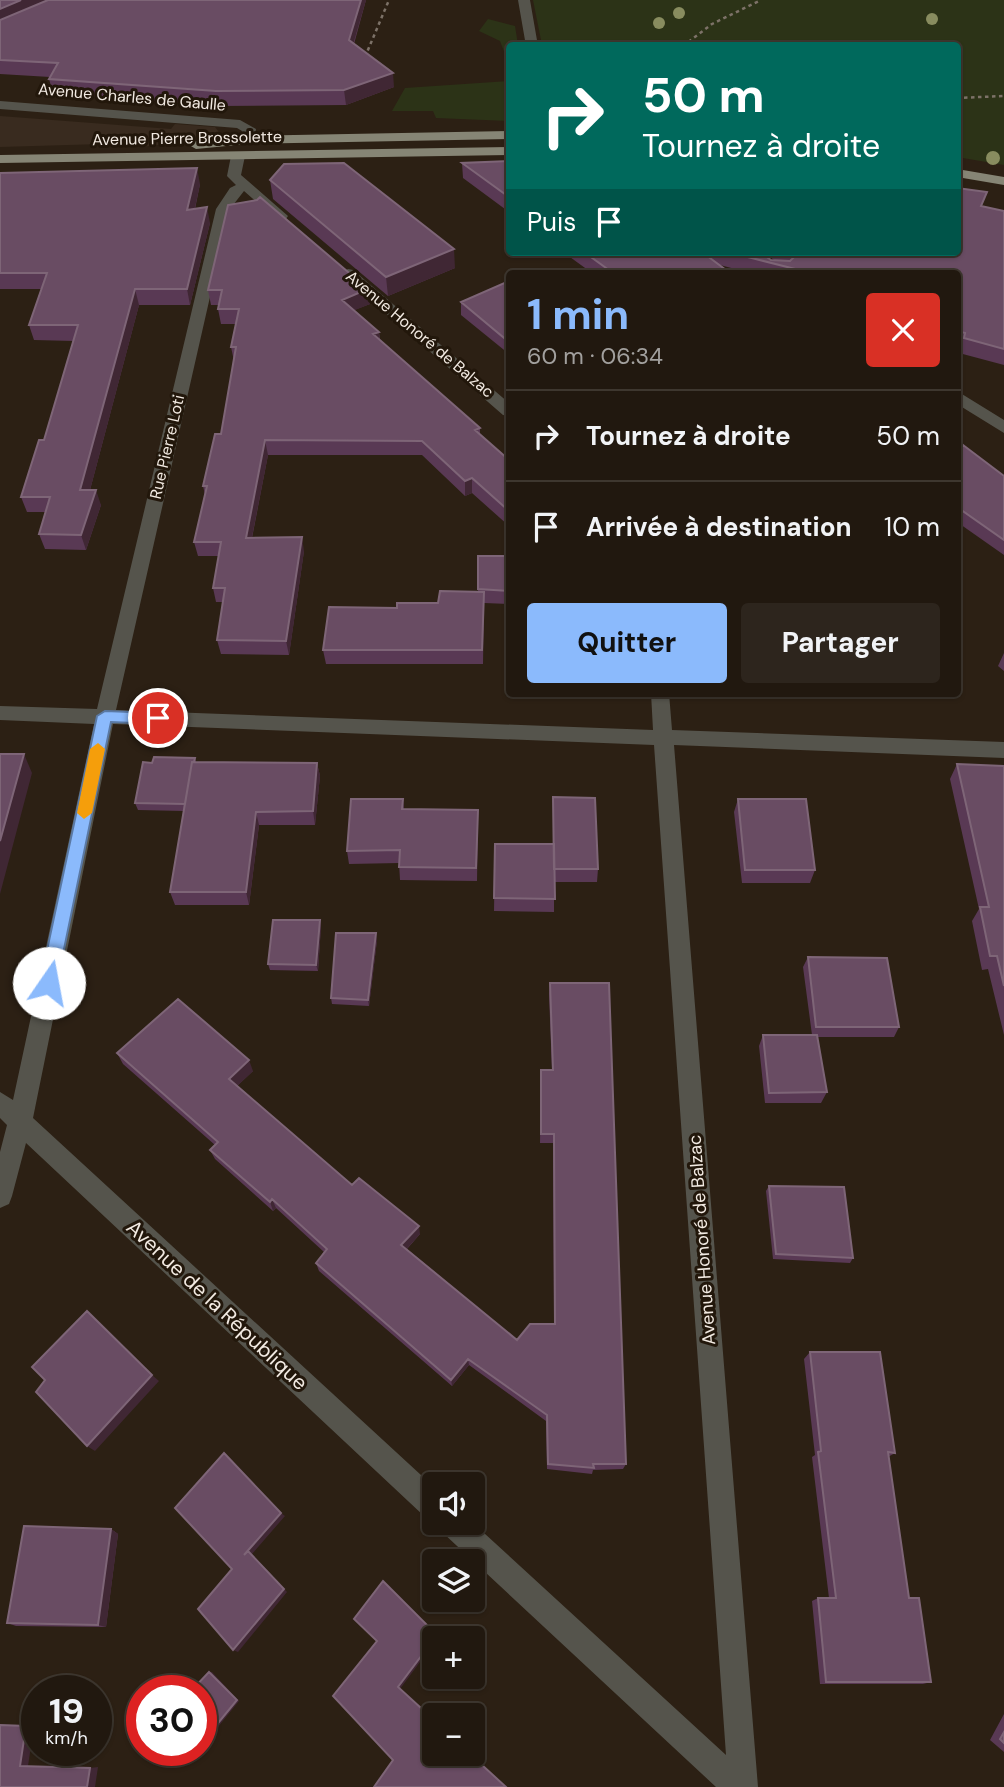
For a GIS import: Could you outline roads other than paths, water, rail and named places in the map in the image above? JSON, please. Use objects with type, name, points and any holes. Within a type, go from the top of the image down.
[{"type":"main road","points":[[143,156],[156,151],[247,140],[506,135]]},
{"type":"main road","points":[[238,156],[247,140]]},
{"type":"main road","points":[[464,151],[506,144]]},
{"type":"main road","points":[[464,151],[506,151]]},
{"type":"main road","name":"Avenue Pierre Brossolette","points":[[0,159],[464,151]]},
{"type":"main road","points":[[961,174],[1004,181]]},
{"type":"street","points":[[524,0],[531,42]]},
{"type":"street","name":"Avenue Charles de Gaulle","points":[[0,105],[240,124],[249,129],[247,140]]},
{"type":"street","name":"Rue Pierre Loti","points":[[0,1196],[20,1122],[105,716],[223,209],[240,181],[238,156]]},
{"type":"street","points":[[240,181],[298,230]]},
{"type":"street","name":"Avenue Honoré de Balzac","points":[[340,266],[506,408]]},
{"type":"street","points":[[961,399],[1004,428]]},
{"type":"street","name":"Avenue Honoré de Balzac","points":[[660,697],[741,1787]]},
{"type":"street","points":[[0,713],[1004,750]]},
{"type":"street","name":"Avenue de la République","points":[[0,1103],[422,1495]]},
{"type":"street","points":[[466,1535],[741,1787]]}]
